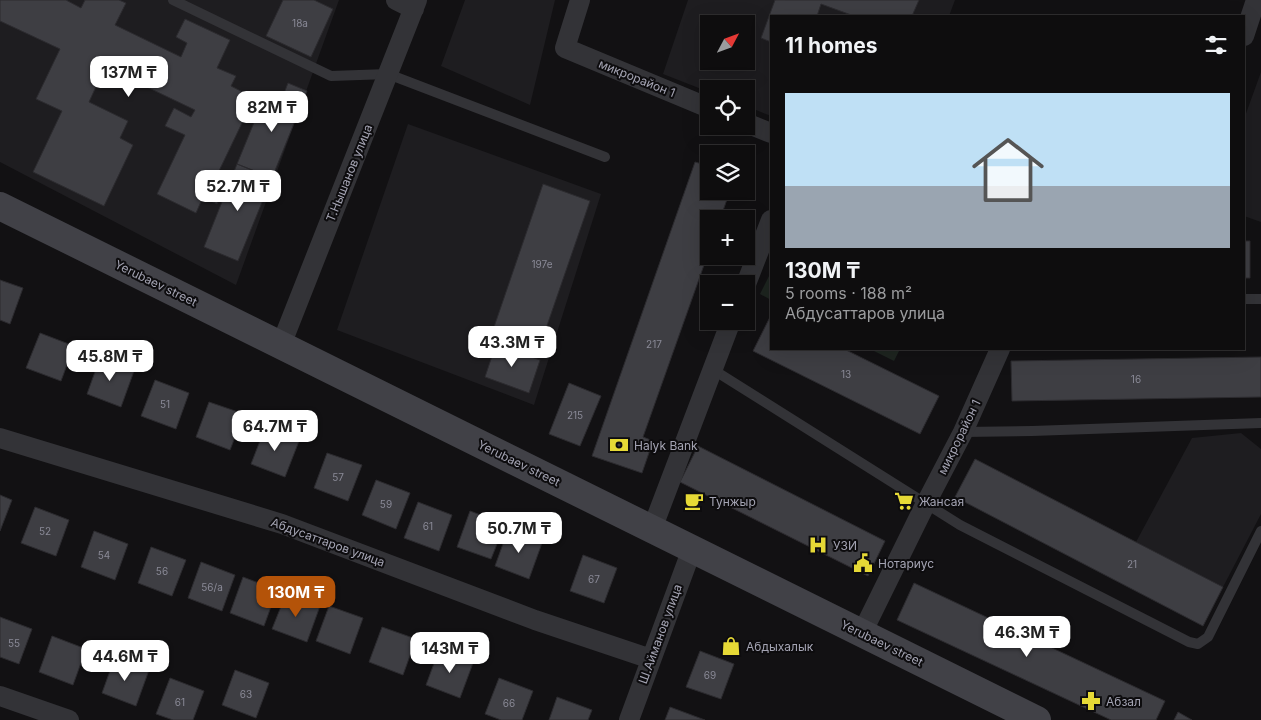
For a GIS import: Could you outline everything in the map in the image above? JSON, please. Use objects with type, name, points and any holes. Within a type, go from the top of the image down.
[{"type":"main road","name":"Yerubaev street","points":[[0,206],[1037,720]]},
{"type":"street","points":[[396,0],[416,5]]},
{"type":"street","name":"микрорайон 1","points":[[580,0],[565,48],[700,104]]},
{"type":"street","points":[[1245,33],[1256,0]]},
{"type":"street","name":"Т.Нышанов улица","points":[[281,345],[416,5]]},
{"type":"street","points":[[755,127],[770,133]]},
{"type":"street","points":[[750,275],[770,223]]},
{"type":"street","points":[[652,529],[727,330]]},
{"type":"street","name":"микрорайон 1","points":[[862,633],[963,432],[1000,350]]},
{"type":"street","name":"Абдусаттаров улица","points":[[0,438],[282,524],[535,620],[651,660]]},
{"type":"street","name":"Ш.Айманов улица","points":[[629,720],[692,549]]},
{"type":"street","points":[[0,696],[69,720]]},
{"type":"lane","points":[[173,0],[331,76],[388,74],[605,157]]},
{"type":"lane","points":[[1245,299],[1261,299]]},
{"type":"lane","points":[[712,369],[960,525],[1189,642],[1198,644],[1208,638],[1261,531]]},
{"type":"lane","points":[[963,432],[1261,423]]},
{"type":"shaded area","points":[[0,0],[339,0],[236,285],[0,162]]},
{"type":"shaded area","points":[[465,0],[555,0],[530,105],[441,66]]},
{"type":"shaded area","points":[[688,0],[955,0],[949,15],[770,15],[770,116],[755,110],[755,80],[700,80],[700,88],[663,74]]},
{"type":"shaded area","points":[[1261,72],[1261,222],[1245,216],[1245,116]]},
{"type":"shaded area","points":[[408,124],[601,194],[534,405],[337,330]]},
{"type":"shaded area","points":[[770,274],[770,299],[760,294]]},
{"type":"shaded area","points":[[872,350],[900,350],[894,361]]},
{"type":"shaded area","points":[[1241,433],[1261,449],[1261,514],[1223,587],[1136,542],[1192,438]]},
{"type":"building","points":[[0,0],[66,0],[81,8],[85,0],[119,0],[126,3],[115,25],[181,57],[187,43],[176,37],[185,19],[230,40],[217,68],[236,76],[231,86],[254,98],[218,173],[213,171],[205,188],[221,196],[217,204],[203,197],[196,213],[157,194],[185,135],[165,126],[174,108],[191,117],[195,110],[105,67],[89,102],[128,121],[120,138],[133,145],[104,206],[33,172],[62,111],[36,99],[60,49],[0,21]]},
{"type":"building","points":[[283,0],[314,0],[333,9],[311,57],[266,36]]},
{"type":"building","points":[[775,0],[919,0],[912,15],[851,15],[821,4],[817,15],[770,15],[770,42],[761,38]]},
{"type":"building","points":[[288,83],[307,91],[272,178],[237,164],[262,103],[278,109]]},
{"type":"building","points":[[695,162],[700,163],[700,200],[727,200],[723,210],[700,210],[700,265],[704,265],[643,437],[653,441],[642,473],[592,456]]},
{"type":"building","points":[[237,164],[272,178],[238,261],[204,247]]},
{"type":"building","points":[[543,184],[590,201],[541,343],[494,327]]},
{"type":"building","points":[[1245,241],[1250,241],[1250,278],[1245,278]]},
{"type":"building","points":[[0,280],[23,288],[10,324],[0,320]]},
{"type":"building","points":[[770,317],[770,350],[846,350],[939,396],[920,434],[753,351]]},
{"type":"building","points":[[40,333],[74,346],[61,381],[26,368]]},
{"type":"building","points":[[496,344],[540,360],[529,393],[485,377]]},
{"type":"building","points":[[1261,357],[1261,397],[1012,401],[1011,361]]},
{"type":"building","points":[[100,358],[134,371],[121,407],[87,394]]},
{"type":"building","points":[[155,380],[189,393],[176,429],[141,416]]},
{"type":"building","points":[[569,383],[601,396],[580,446],[549,434]]},
{"type":"building","points":[[209,402],[244,414],[230,450],[196,437]]},
{"type":"building","points":[[265,428],[299,441],[285,477],[251,464]]},
{"type":"building","points":[[698,446],[885,541],[868,576],[680,482]]},
{"type":"building","points":[[327,453],[362,465],[348,501],[314,488]]},
{"type":"building","points":[[975,459],[1223,587],[1203,626],[955,497]]},
{"type":"building","points":[[376,480],[410,493],[396,529],[362,515]]},
{"type":"building","points":[[0,495],[12,500],[0,531]]},
{"type":"building","points":[[418,502],[452,515],[439,551],[404,538]]},
{"type":"building","points":[[35,507],[69,520],[56,556],[21,543]]},
{"type":"building","points":[[470,511],[505,524],[491,559],[457,547]]},
{"type":"building","points":[[508,530],[542,543],[529,579],[495,566]]},
{"type":"building","points":[[94,531],[128,544],[115,580],[81,567]]},
{"type":"building","points":[[151,547],[186,560],[172,596],[138,583]]},
{"type":"building","points":[[583,555],[617,568],[604,603],[570,591]]},
{"type":"building","points":[[201,562],[235,575],[222,611],[188,598]]},
{"type":"building","points":[[243,577],[277,590],[264,626],[230,613]]},
{"type":"building","points":[[914,583],[1165,701],[1156,720],[1111,720],[897,620]]},
{"type":"building","points":[[286,594],[320,606],[307,642],[272,629]]},
{"type":"building","points":[[329,606],[363,618],[350,654],[316,641]]},
{"type":"building","points":[[0,617],[32,629],[19,664],[0,657]]},
{"type":"building","points":[[382,627],[416,639],[403,675],[369,662]]},
{"type":"building","points":[[52,636],[86,649],[73,685],[39,672]]},
{"type":"building","points":[[439,650],[473,663],[460,698],[426,685]]},
{"type":"building","points":[[700,651],[734,664],[721,699],[686,687]]},
{"type":"building","points":[[115,657],[149,670],[136,706],[102,693]]},
{"type":"building","points":[[235,670],[269,683],[256,718],[222,705]]},
{"type":"building","points":[[170,678],[204,691],[193,720],[173,720],[156,714]]},
{"type":"building","points":[[499,678],[533,691],[522,720],[501,720],[485,714]]},
{"type":"building","points":[[557,697],[592,710],[588,720],[549,720]]},
{"type":"building","points":[[670,707],[705,720],[665,720]]},
{"type":"building","points":[[1178,712],[1192,720],[1174,720]]},
{"type":"place","name":"Halyk Bank","points":[[619,445]]},
{"type":"place","name":"Тунжыр","points":[[694,501]]},
{"type":"place","name":"Жансая","points":[[904,501]]},
{"type":"place","name":"УЗИ","points":[[818,545]]},
{"type":"place","name":"Нотариус","points":[[863,563]]},
{"type":"place","name":"Абдыхалык","points":[[731,646]]},
{"type":"place","name":"Абзал","points":[[1091,701]]}]
